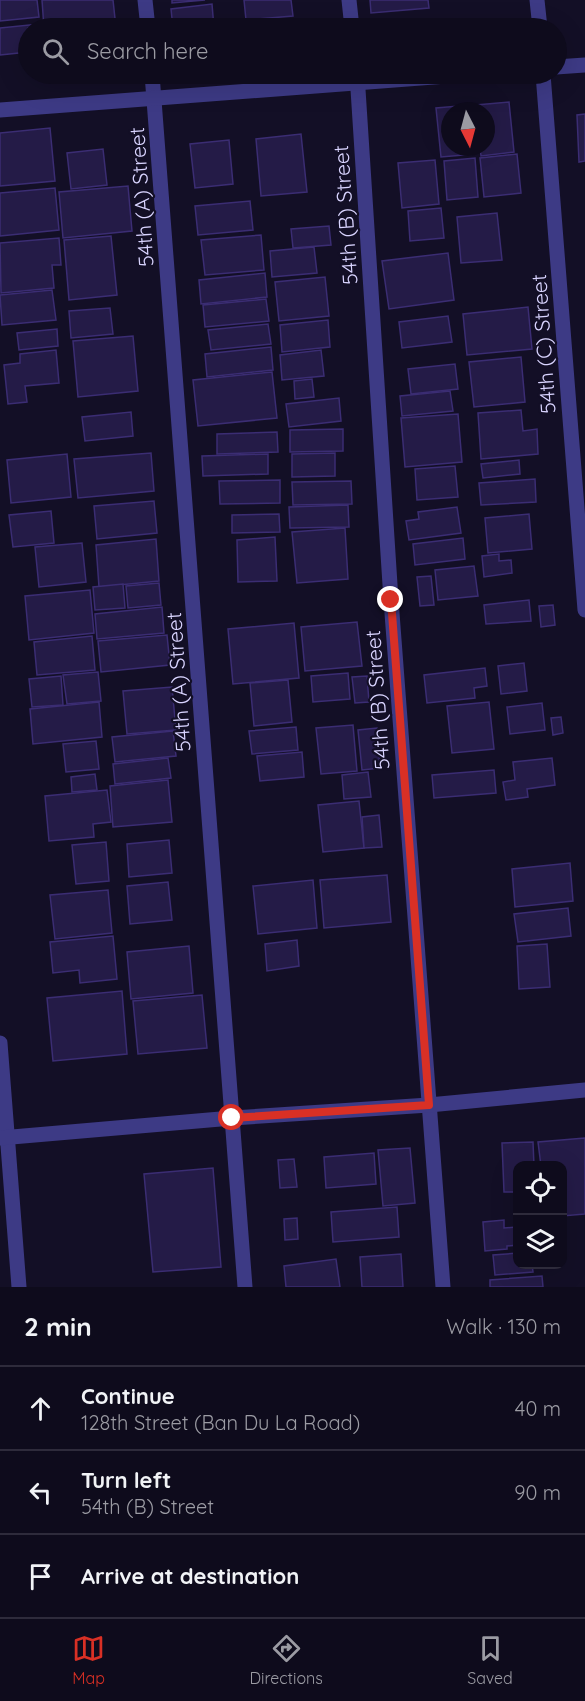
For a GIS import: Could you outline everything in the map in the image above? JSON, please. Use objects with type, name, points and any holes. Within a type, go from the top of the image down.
[{"type":"street","points":[[146,0],[147,18]]},
{"type":"street","points":[[349,0],[351,18]]},
{"type":"street","points":[[537,0],[539,18]]},
{"type":"street","points":[[567,66],[585,65]]},
{"type":"street","name":"54th (A) Street","points":[[153,84],[245,1287]]},
{"type":"street","points":[[0,110],[293,84]]},
{"type":"street","name":"54th (B) Street","points":[[357,84],[392,612],[443,1287]]},
{"type":"street","name":"54th (C) Street","points":[[544,84],[585,610]]},
{"type":"street","points":[[0,1043],[4,1138],[19,1287]]},
{"type":"street","points":[[4,1138],[232,1118],[429,1105],[585,1090]]},
{"type":"building","points":[[0,0],[37,0],[39,17],[0,21]]},
{"type":"building","points":[[42,0],[113,0],[115,18],[43,18]]},
{"type":"building","points":[[172,0],[205,0],[172,3]]},
{"type":"building","points":[[244,0],[291,0],[293,16],[246,18]]},
{"type":"building","points":[[370,0],[428,0],[429,8],[371,13]]},
{"type":"building","points":[[212,4],[213,18],[172,18],[171,9]]},
{"type":"building","points":[[18,26],[18,53],[0,55],[0,28]]},
{"type":"building","points":[[509,102],[514,152],[495,154],[495,103]]},
{"type":"building","points":[[436,108],[441,108],[441,156],[452,156],[441,157]]},
{"type":"building","points":[[585,114],[585,161],[579,162],[577,115]]},
{"type":"building","points":[[50,128],[55,181],[0,186],[0,133]]},
{"type":"building","points":[[301,134],[307,192],[261,196],[256,139]]},
{"type":"building","points":[[229,140],[233,184],[195,188],[190,144]]},
{"type":"building","points":[[103,149],[107,185],[71,189],[67,153]]},
{"type":"building","points":[[517,154],[521,193],[484,197],[480,158]]},
{"type":"building","points":[[475,158],[478,197],[447,200],[444,161]]},
{"type":"building","points":[[435,160],[439,204],[402,208],[398,163]]},
{"type":"building","points":[[128,186],[132,231],[63,238],[59,192]]},
{"type":"building","points":[[55,188],[59,230],[0,236],[0,193]]},
{"type":"building","points":[[250,201],[253,230],[198,235],[195,206]]},
{"type":"building","points":[[441,208],[444,238],[410,241],[408,211]]},
{"type":"building","points":[[497,213],[502,260],[461,263],[457,217]]},
{"type":"building","points":[[329,226],[331,245],[293,248],[291,229]]},
{"type":"building","points":[[261,235],[264,270],[205,275],[201,240]]},
{"type":"building","points":[[111,236],[117,295],[69,300],[64,240]]},
{"type":"building","points":[[59,238],[61,265],[52,265],[54,288],[1,293],[0,243]]},
{"type":"building","points":[[314,247],[317,273],[272,277],[270,251]]},
{"type":"building","points":[[448,253],[454,300],[389,309],[382,261]]},
{"type":"building","points":[[265,273],[267,297],[201,304],[199,280]]},
{"type":"building","points":[[325,277],[329,316],[279,321],[275,282]]},
{"type":"building","points":[[52,290],[56,320],[2,325],[0,295]]},
{"type":"building","points":[[266,299],[269,321],[205,327],[203,305]]},
{"type":"building","points":[[528,307],[532,349],[467,355],[463,314]]},
{"type":"building","points":[[110,308],[113,334],[71,338],[69,311]]},
{"type":"building","points":[[448,316],[452,342],[402,348],[399,322]]},
{"type":"building","points":[[328,320],[330,347],[282,352],[280,325]]},
{"type":"building","points":[[268,324],[271,344],[211,350],[208,330]]},
{"type":"building","points":[[57,329],[58,346],[19,350],[17,333]]},
{"type":"building","points":[[133,336],[138,391],[78,397],[73,341]]},
{"type":"building","points":[[271,347],[273,370],[207,377],[205,354]]},
{"type":"building","points":[[56,350],[59,383],[25,386],[27,402],[8,404],[4,365],[20,363],[20,354]]},
{"type":"building","points":[[321,350],[324,376],[282,380],[280,355]]},
{"type":"building","points":[[521,357],[525,402],[474,407],[469,362]]},
{"type":"building","points":[[455,364],[458,389],[411,394],[408,369]]},
{"type":"building","points":[[272,372],[277,418],[198,426],[193,380]]},
{"type":"building","points":[[312,379],[314,397],[295,399],[294,381]]},
{"type":"building","points":[[450,391],[453,411],[402,416],[400,396]]},
{"type":"building","points":[[339,398],[341,421],[289,427],[286,404]]},
{"type":"building","points":[[521,410],[523,431],[537,429],[538,454],[481,459],[478,413]]},
{"type":"building","points":[[131,412],[133,436],[85,441],[82,417]]},
{"type":"building","points":[[458,414],[462,462],[405,467],[401,418]]},
{"type":"building","points":[[343,429],[343,451],[290,452],[290,430]]},
{"type":"building","points":[[277,432],[278,452],[217,454],[217,434]]},
{"type":"building","points":[[151,453],[154,491],[78,498],[74,459]]},
{"type":"building","points":[[335,453],[335,476],[292,477],[292,454]]},
{"type":"building","points":[[67,454],[71,497],[11,503],[7,460]]},
{"type":"building","points":[[268,454],[268,474],[203,476],[202,456]]},
{"type":"building","points":[[519,460],[520,474],[483,478],[481,464]]},
{"type":"building","points":[[455,466],[458,497],[417,500],[415,469]]},
{"type":"building","points":[[535,479],[536,502],[481,505],[479,483]]},
{"type":"building","points":[[280,480],[280,503],[220,504],[219,481]]},
{"type":"building","points":[[351,481],[352,504],[293,505],[292,482]]},
{"type":"building","points":[[154,501],[157,533],[97,539],[94,506]]},
{"type":"building","points":[[348,505],[349,527],[290,528],[289,507]]},
{"type":"building","points":[[457,507],[461,533],[409,540],[406,521],[419,519],[418,512]]},
{"type":"building","points":[[51,511],[54,543],[13,547],[9,515]]},
{"type":"building","points":[[279,514],[280,532],[232,533],[232,515]]},
{"type":"building","points":[[529,514],[532,549],[488,553],[485,518]]},
{"type":"building","points":[[345,528],[348,579],[297,583],[292,532]]},
{"type":"building","points":[[275,537],[277,581],[238,582],[237,540]]},
{"type":"building","points":[[463,538],[465,559],[415,565],[413,544]]},
{"type":"building","points":[[156,539],[159,581],[99,587],[96,545]]},
{"type":"building","points":[[82,543],[86,582],[39,587],[35,547]]},
{"type":"building","points":[[499,554],[499,561],[511,560],[512,573],[484,577],[482,556]]},
{"type":"building","points":[[474,566],[478,596],[438,600],[435,570]]},
{"type":"building","points":[[431,576],[434,605],[420,606],[417,577]]},
{"type":"building","points":[[159,583],[161,605],[128,608],[126,586]]},
{"type":"building","points":[[123,584],[125,608],[95,610],[93,587]]},
{"type":"building","points":[[90,590],[94,633],[29,640],[25,596]]},
{"type":"building","points":[[529,600],[531,621],[486,624],[484,605]]},
{"type":"building","points":[[553,605],[555,625],[541,627],[539,606]]},
{"type":"building","points":[[162,607],[164,633],[97,639],[95,614]]},
{"type":"building","points":[[357,622],[362,666],[305,671],[301,627]]},
{"type":"building","points":[[294,623],[299,678],[233,684],[228,629]]},
{"type":"building","points":[[167,635],[170,665],[101,672],[98,641]]},
{"type":"building","points":[[92,636],[95,670],[37,675],[34,642]]},
{"type":"building","points":[[524,663],[527,691],[501,694],[498,666]]},
{"type":"building","points":[[485,668],[487,686],[474,688],[475,698],[427,703],[424,675]]},
{"type":"building","points":[[98,672],[101,701],[67,704],[63,675]]},
{"type":"building","points":[[348,673],[350,699],[313,702],[311,676]]},
{"type":"building","points":[[61,676],[63,705],[32,707],[29,679]]},
{"type":"building","points":[[367,676],[369,702],[355,703],[352,677]]},
{"type":"building","points":[[288,680],[292,722],[254,726],[250,683]]},
{"type":"building","points":[[172,687],[176,730],[127,734],[123,691]]},
{"type":"building","points":[[99,702],[102,737],[33,744],[30,709]]},
{"type":"building","points":[[489,702],[494,749],[452,753],[447,706]]},
{"type":"building","points":[[542,703],[545,730],[510,734],[507,707]]},
{"type":"building","points":[[561,717],[563,733],[553,735],[551,718]]},
{"type":"building","points":[[353,725],[357,771],[321,774],[316,728]]},
{"type":"building","points":[[296,727],[298,750],[252,754],[249,731]]},
{"type":"building","points":[[377,728],[380,768],[362,770],[358,730]]},
{"type":"building","points":[[173,731],[176,756],[115,762],[112,737]]},
{"type":"building","points":[[96,741],[99,769],[66,772],[63,744]]},
{"type":"building","points":[[302,752],[304,777],[260,781],[257,756]]},
{"type":"building","points":[[168,758],[171,778],[115,784],[113,764]]},
{"type":"building","points":[[552,758],[555,785],[527,789],[528,797],[506,800],[503,782],[515,780],[513,762]]},
{"type":"building","points":[[494,770],[496,793],[434,798],[432,775]]},
{"type":"building","points":[[368,772],[371,797],[344,799],[342,775]]},
{"type":"building","points":[[95,774],[97,790],[72,792],[71,777]]},
{"type":"building","points":[[168,780],[172,822],[113,827],[110,786]]},
{"type":"building","points":[[107,790],[111,822],[93,824],[94,837],[49,841],[45,796]]},
{"type":"building","points":[[359,801],[364,848],[323,852],[318,805]]},
{"type":"building","points":[[379,815],[382,847],[364,848],[362,817]]},
{"type":"building","points":[[169,840],[172,873],[129,877],[127,844]]},
{"type":"building","points":[[106,842],[109,881],[76,884],[72,845]]},
{"type":"building","points":[[570,863],[573,901],[515,907],[512,869]]},
{"type":"building","points":[[387,875],[391,922],[324,928],[320,880]]},
{"type":"building","points":[[313,880],[317,928],[258,934],[253,886]]},
{"type":"building","points":[[168,882],[172,920],[130,924],[127,886]]},
{"type":"building","points":[[108,890],[112,933],[55,939],[50,895]]},
{"type":"building","points":[[568,908],[571,936],[518,942],[514,914]]},
{"type":"building","points":[[113,936],[117,979],[80,983],[79,970],[53,973],[50,942]]},
{"type":"building","points":[[297,940],[299,966],[267,971],[265,944]]},
{"type":"building","points":[[547,944],[550,987],[519,989],[517,946]]},
{"type":"building","points":[[189,946],[193,993],[131,999],[127,952]]},
{"type":"building","points":[[122,991],[127,1054],[53,1061],[47,998]]},
{"type":"building","points":[[202,995],[207,1048],[138,1054],[133,1001]]},
{"type":"building","points":[[585,1138],[585,1214],[567,1216],[567,1161],[540,1161],[538,1142]]},
{"type":"building","points":[[533,1142],[534,1161],[513,1161],[513,1192],[504,1192],[502,1143]]},
{"type":"building","points":[[410,1148],[415,1203],[383,1206],[378,1150]]},
{"type":"building","points":[[374,1153],[376,1184],[326,1188],[324,1157]]},
{"type":"building","points":[[294,1159],[297,1187],[280,1188],[278,1160]]},
{"type":"building","points":[[213,1168],[221,1267],[153,1272],[144,1174]]},
{"type":"building","points":[[397,1207],[399,1237],[333,1242],[331,1212]]},
{"type":"building","points":[[297,1218],[298,1239],[285,1240],[284,1219]]},
{"type":"building","points":[[504,1220],[504,1228],[513,1227],[513,1245],[507,1246],[507,1249],[485,1251],[483,1222]]},
{"type":"building","points":[[513,1253],[513,1269],[533,1269],[533,1272],[495,1275],[493,1255]]},
{"type":"building","points":[[401,1254],[403,1287],[362,1287],[360,1257]]},
{"type":"building","points":[[336,1259],[340,1287],[286,1287],[284,1266]]},
{"type":"building","points":[[542,1276],[543,1287],[490,1287],[490,1280]]},
{"type":"route","points":[[232,1118],[429,1105],[391,600]]}]
